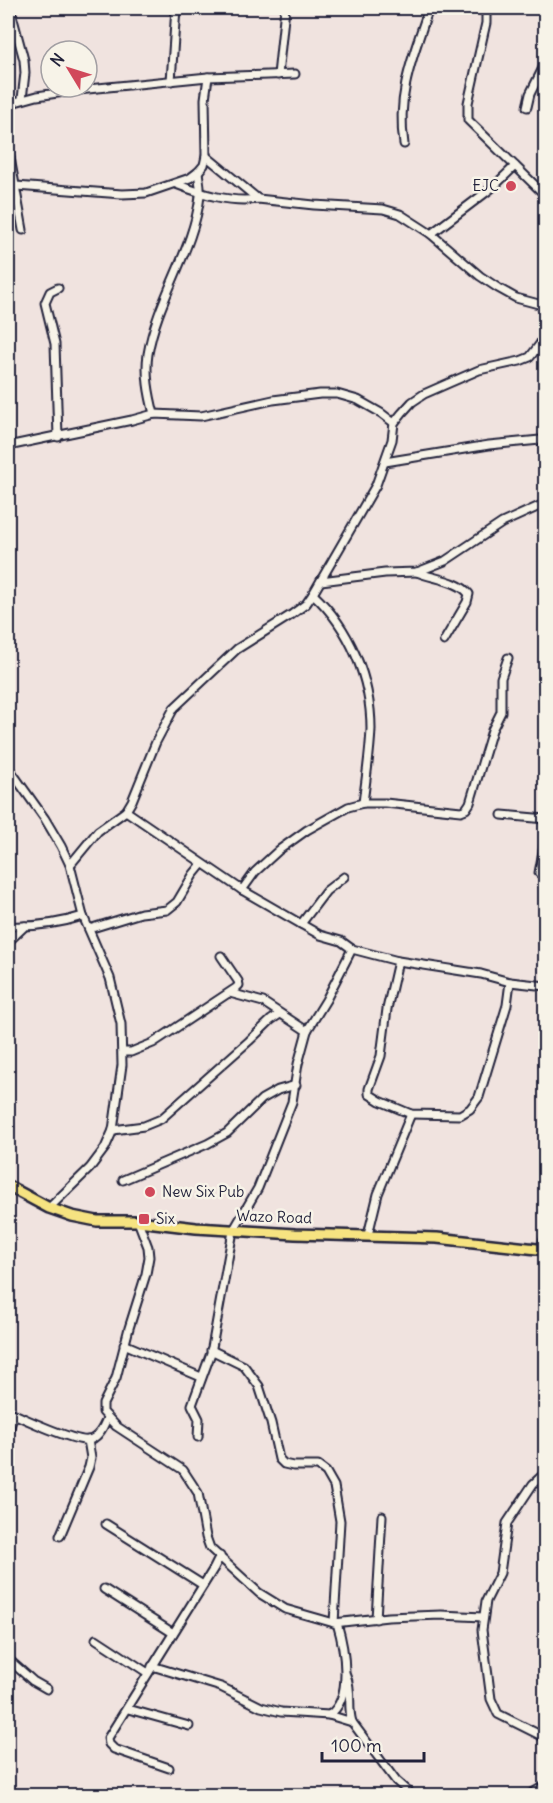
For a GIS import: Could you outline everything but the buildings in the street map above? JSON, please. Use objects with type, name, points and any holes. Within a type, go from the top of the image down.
[{"type":"main road","name":"Wazo Road","points":[[8,1186],[49,1208],[72,1216],[98,1221],[138,1221],[232,1231],[437,1238],[543,1249]]},
{"type":"street","points":[[10,8],[24,60],[22,99]]},
{"type":"street","points":[[171,81],[176,8]]},
{"type":"street","points":[[278,75],[285,8]]},
{"type":"street","points":[[404,144],[401,107],[404,87],[429,8]]},
{"type":"street","points":[[486,8],[486,23],[467,115],[470,123],[546,196]]},
{"type":"street","points":[[538,8],[545,11]]},
{"type":"street","points":[[527,106],[530,94],[546,62]]},
{"type":"street","points":[[8,104],[58,92],[207,77],[296,74]]},
{"type":"street","points":[[16,186],[122,194],[146,193],[176,184],[198,172],[204,165],[206,156],[207,77]]},
{"type":"street","points":[[8,146],[23,230]]},
{"type":"street","points":[[206,156],[258,199]]},
{"type":"street","points":[[430,234],[493,187],[515,166]]},
{"type":"street","points":[[154,414],[148,393],[148,353],[168,288],[193,226],[201,193],[198,172]]},
{"type":"street","points":[[176,184],[201,193],[240,200],[258,199],[383,209],[400,214],[430,234],[498,288],[516,298],[546,306]]},
{"type":"street","points":[[58,288],[50,292],[45,303],[55,344],[58,436]]},
{"type":"street","points":[[70,866],[98,831],[126,811],[156,742],[174,708],[237,649],[306,604],[376,485],[385,462],[394,423],[412,402],[424,394],[479,370],[530,357],[546,332]]},
{"type":"street","points":[[8,446],[154,414],[201,416],[286,397],[337,394],[369,405],[394,423]]},
{"type":"street","points":[[385,462],[489,445],[540,440]]},
{"type":"street","points":[[321,581],[417,572],[445,561],[502,523],[546,503]]},
{"type":"street","points":[[417,572],[449,582],[467,590],[470,594],[444,641]]},
{"type":"street","points":[[313,594],[327,606],[340,624],[354,651],[366,688],[371,729],[363,803]]},
{"type":"street","points":[[242,890],[255,872],[279,849],[348,807],[363,803],[385,803],[461,811],[466,809],[470,803],[492,730],[501,712],[501,678],[508,658]]},
{"type":"street","points":[[8,767],[45,819],[70,866],[83,916],[110,978],[121,1024],[123,1052],[113,1130],[105,1148],[90,1167],[49,1208]]},
{"type":"street","points":[[126,811],[242,890],[320,935],[341,941],[352,949],[398,961],[510,982],[546,986]]},
{"type":"street","points":[[502,815],[546,819]]},
{"type":"street","points":[[539,873],[546,835]]},
{"type":"street","points":[[89,929],[141,913],[167,910],[177,902],[202,864]]},
{"type":"street","points":[[301,924],[326,891],[344,877]]},
{"type":"street","points":[[8,926],[61,923],[83,916]]},
{"type":"street","points":[[8,942],[25,926]]},
{"type":"street","points":[[198,1437],[199,1419],[192,1405],[211,1350],[232,1231],[242,1218],[258,1188],[292,1102],[298,1064],[307,1031],[352,949]]},
{"type":"street","points":[[123,1052],[131,1052],[153,1043],[239,985],[221,956]]},
{"type":"street","points":[[398,961],[387,1009],[381,1056],[369,1094],[411,1114],[459,1115],[470,1109],[479,1097],[504,1017],[510,982]]},
{"type":"street","points":[[230,993],[263,1002],[307,1031]]},
{"type":"street","points":[[113,1130],[144,1126],[161,1119],[280,1014]]},
{"type":"street","points":[[123,1180],[207,1144],[227,1133],[262,1099],[278,1090],[296,1085]]},
{"type":"street","points":[[368,1235],[378,1194],[411,1114]]},
{"type":"street","points":[[138,1221],[148,1246],[146,1274],[116,1378],[103,1404],[103,1412],[107,1418],[183,1470],[192,1482],[201,1503],[206,1538],[210,1548],[259,1593],[285,1609],[335,1623],[376,1618],[441,1615],[483,1617]]},
{"type":"street","points":[[543,1249],[546,1234]]},
{"type":"street","points":[[124,1344],[201,1377]]},
{"type":"street","points":[[211,1350],[244,1366],[259,1386],[279,1459],[284,1464],[293,1466],[318,1466],[327,1472],[333,1486],[340,1521],[335,1623],[344,1650],[344,1671],[343,1691],[339,1704],[329,1715]]},
{"type":"street","points":[[8,1433],[10,1412],[76,1439],[88,1440],[95,1437],[107,1418]]},
{"type":"street","points":[[60,1536],[89,1467],[91,1458],[88,1440]]},
{"type":"street","points":[[546,1472],[533,1484],[507,1523],[500,1573],[486,1601],[482,1630],[491,1699],[498,1714],[546,1738]]},
{"type":"street","points":[[376,1618],[382,1516]]},
{"type":"street","points":[[106,1524],[203,1585]]},
{"type":"street","points":[[169,1768],[114,1749],[109,1744],[110,1734],[128,1709],[220,1556]]},
{"type":"street","points":[[104,1589],[172,1633]]},
{"type":"street","points":[[96,1639],[150,1670],[221,1687],[261,1707],[281,1712],[329,1715],[352,1722]]},
{"type":"street","points":[[8,1659],[33,1681],[47,1689]]},
{"type":"street","points":[[344,1671],[351,1690],[350,1716],[352,1722],[396,1781],[413,1796]]},
{"type":"street","points":[[128,1709],[189,1726]]},
{"type":"street","points":[[527,1796],[546,1785]]},
{"type":"place","name":"EJC","points":[[511,186]]},
{"type":"place","name":"New Six Pub","points":[[150,1192]]},
{"type":"place","name":"Six","points":[[144,1219]]}]
